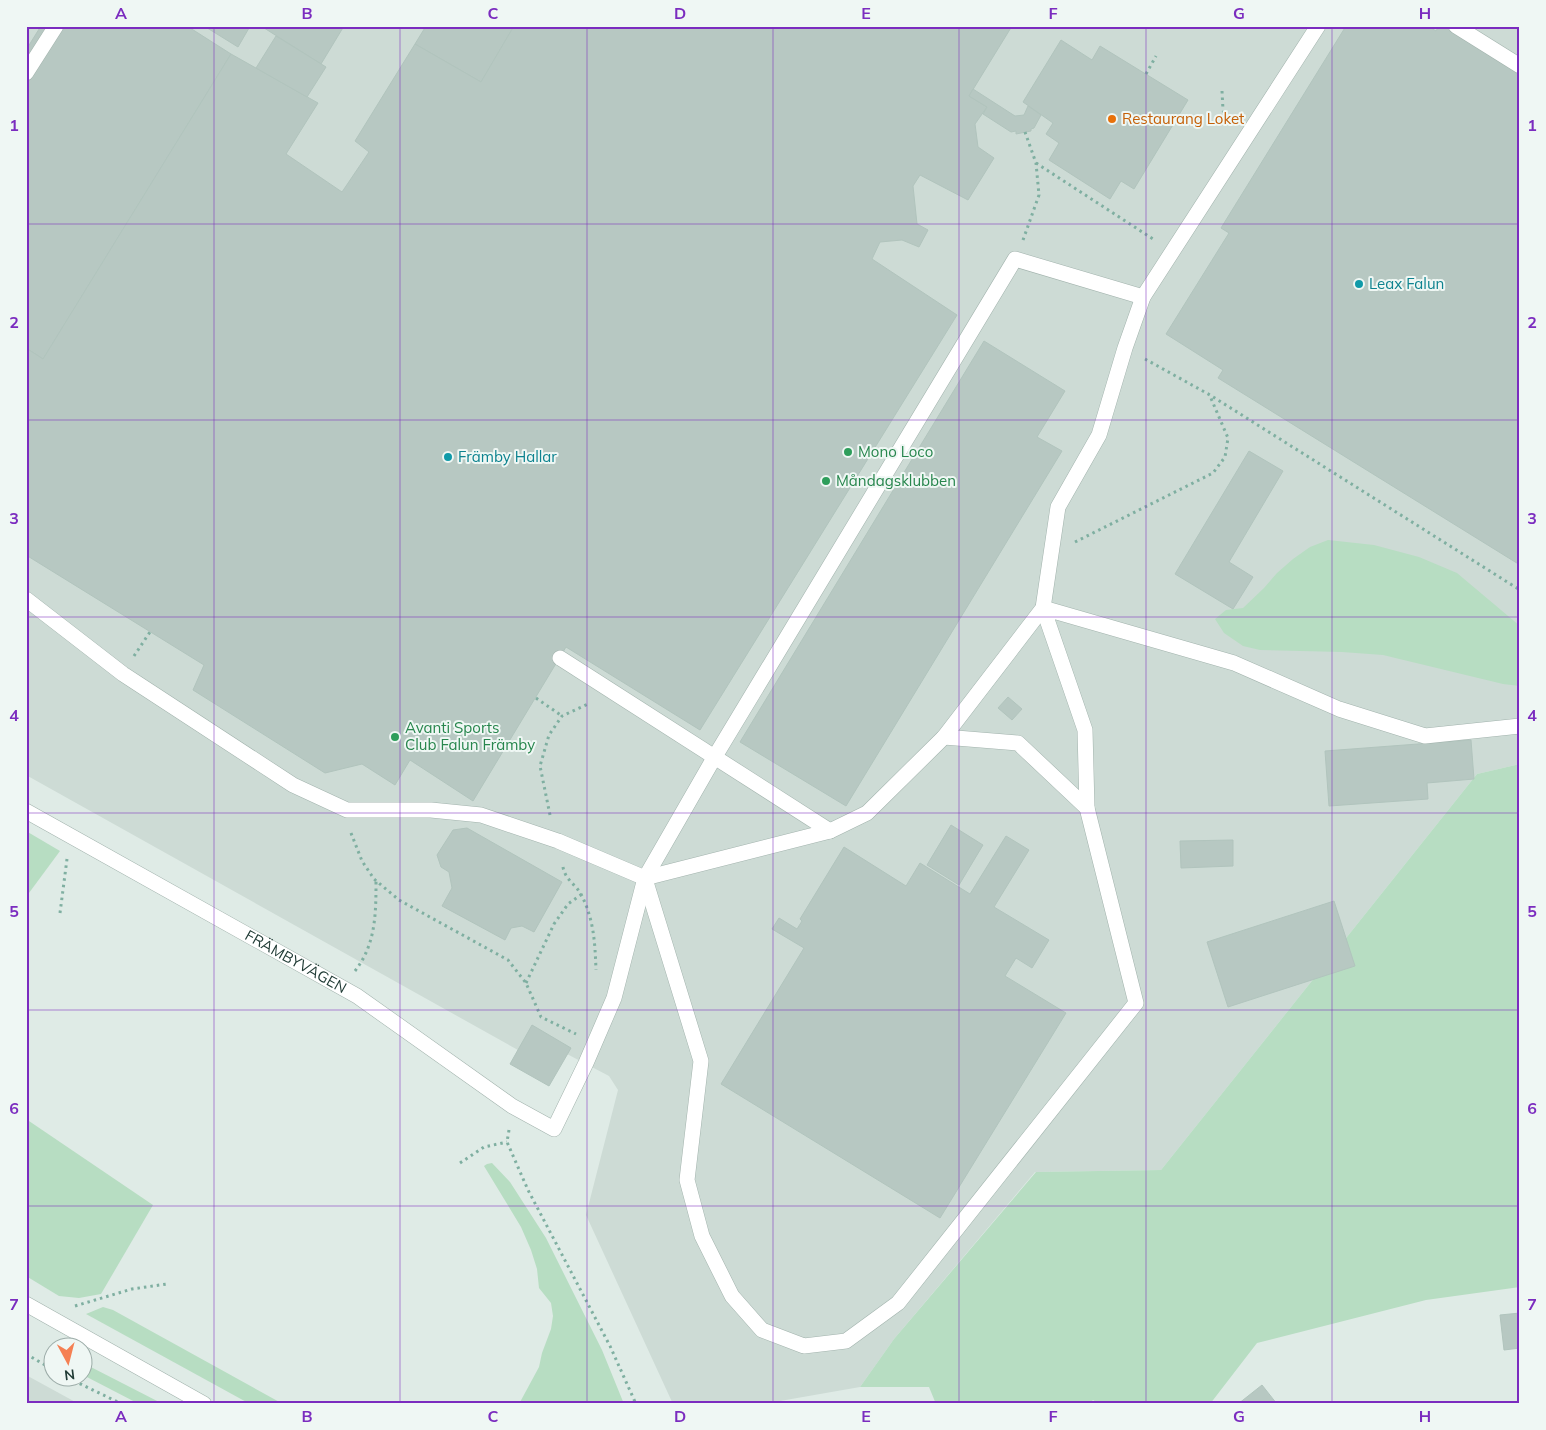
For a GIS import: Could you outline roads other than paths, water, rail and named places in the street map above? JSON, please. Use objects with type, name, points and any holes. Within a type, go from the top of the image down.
[{"type":"street","points":[[26,73],[56,26]]},
{"type":"street","points":[[1143,297],[1015,259],[714,758],[645,878],[701,1061],[687,1180],[702,1236],[732,1296],[762,1330],[804,1346],[846,1341],[898,1303],[1136,1003],[1087,808],[1085,730],[1043,608],[1058,507],[1099,435],[1124,348],[1143,297],[1318,26]]},
{"type":"street","points":[[1456,26],[1520,66]]},
{"type":"street","points":[[26,599],[123,674],[293,785],[347,810],[430,810],[481,815],[558,842],[645,878],[830,831],[867,813],[944,737],[1043,608]]},
{"type":"street","points":[[1043,608],[1234,663],[1339,709],[1425,736],[1520,726]]},
{"type":"street","points":[[560,658],[830,831]]},
{"type":"street","points":[[944,737],[1018,744],[1087,808]]},
{"type":"street","name":"FRÄMBYVÄGEN","points":[[26,811],[358,996],[512,1106],[554,1129],[586,1063],[614,998],[645,878]]},
{"type":"street","points":[[26,1304],[204,1404]]},
{"type":"place","name":"Restaurang Loket","points":[[1112,119]]},
{"type":"place","name":"Leax Falun","points":[[1359,284]]},
{"type":"place","name":"Mono Loco","points":[[848,452]]},
{"type":"place","name":"Främby Hallar","points":[[448,457]]},
{"type":"place","name":"Måndagsklubben","points":[[826,481]]},
{"type":"place","name":"Avanti Sports Club Falun Främby","points":[[395,737]]}]
